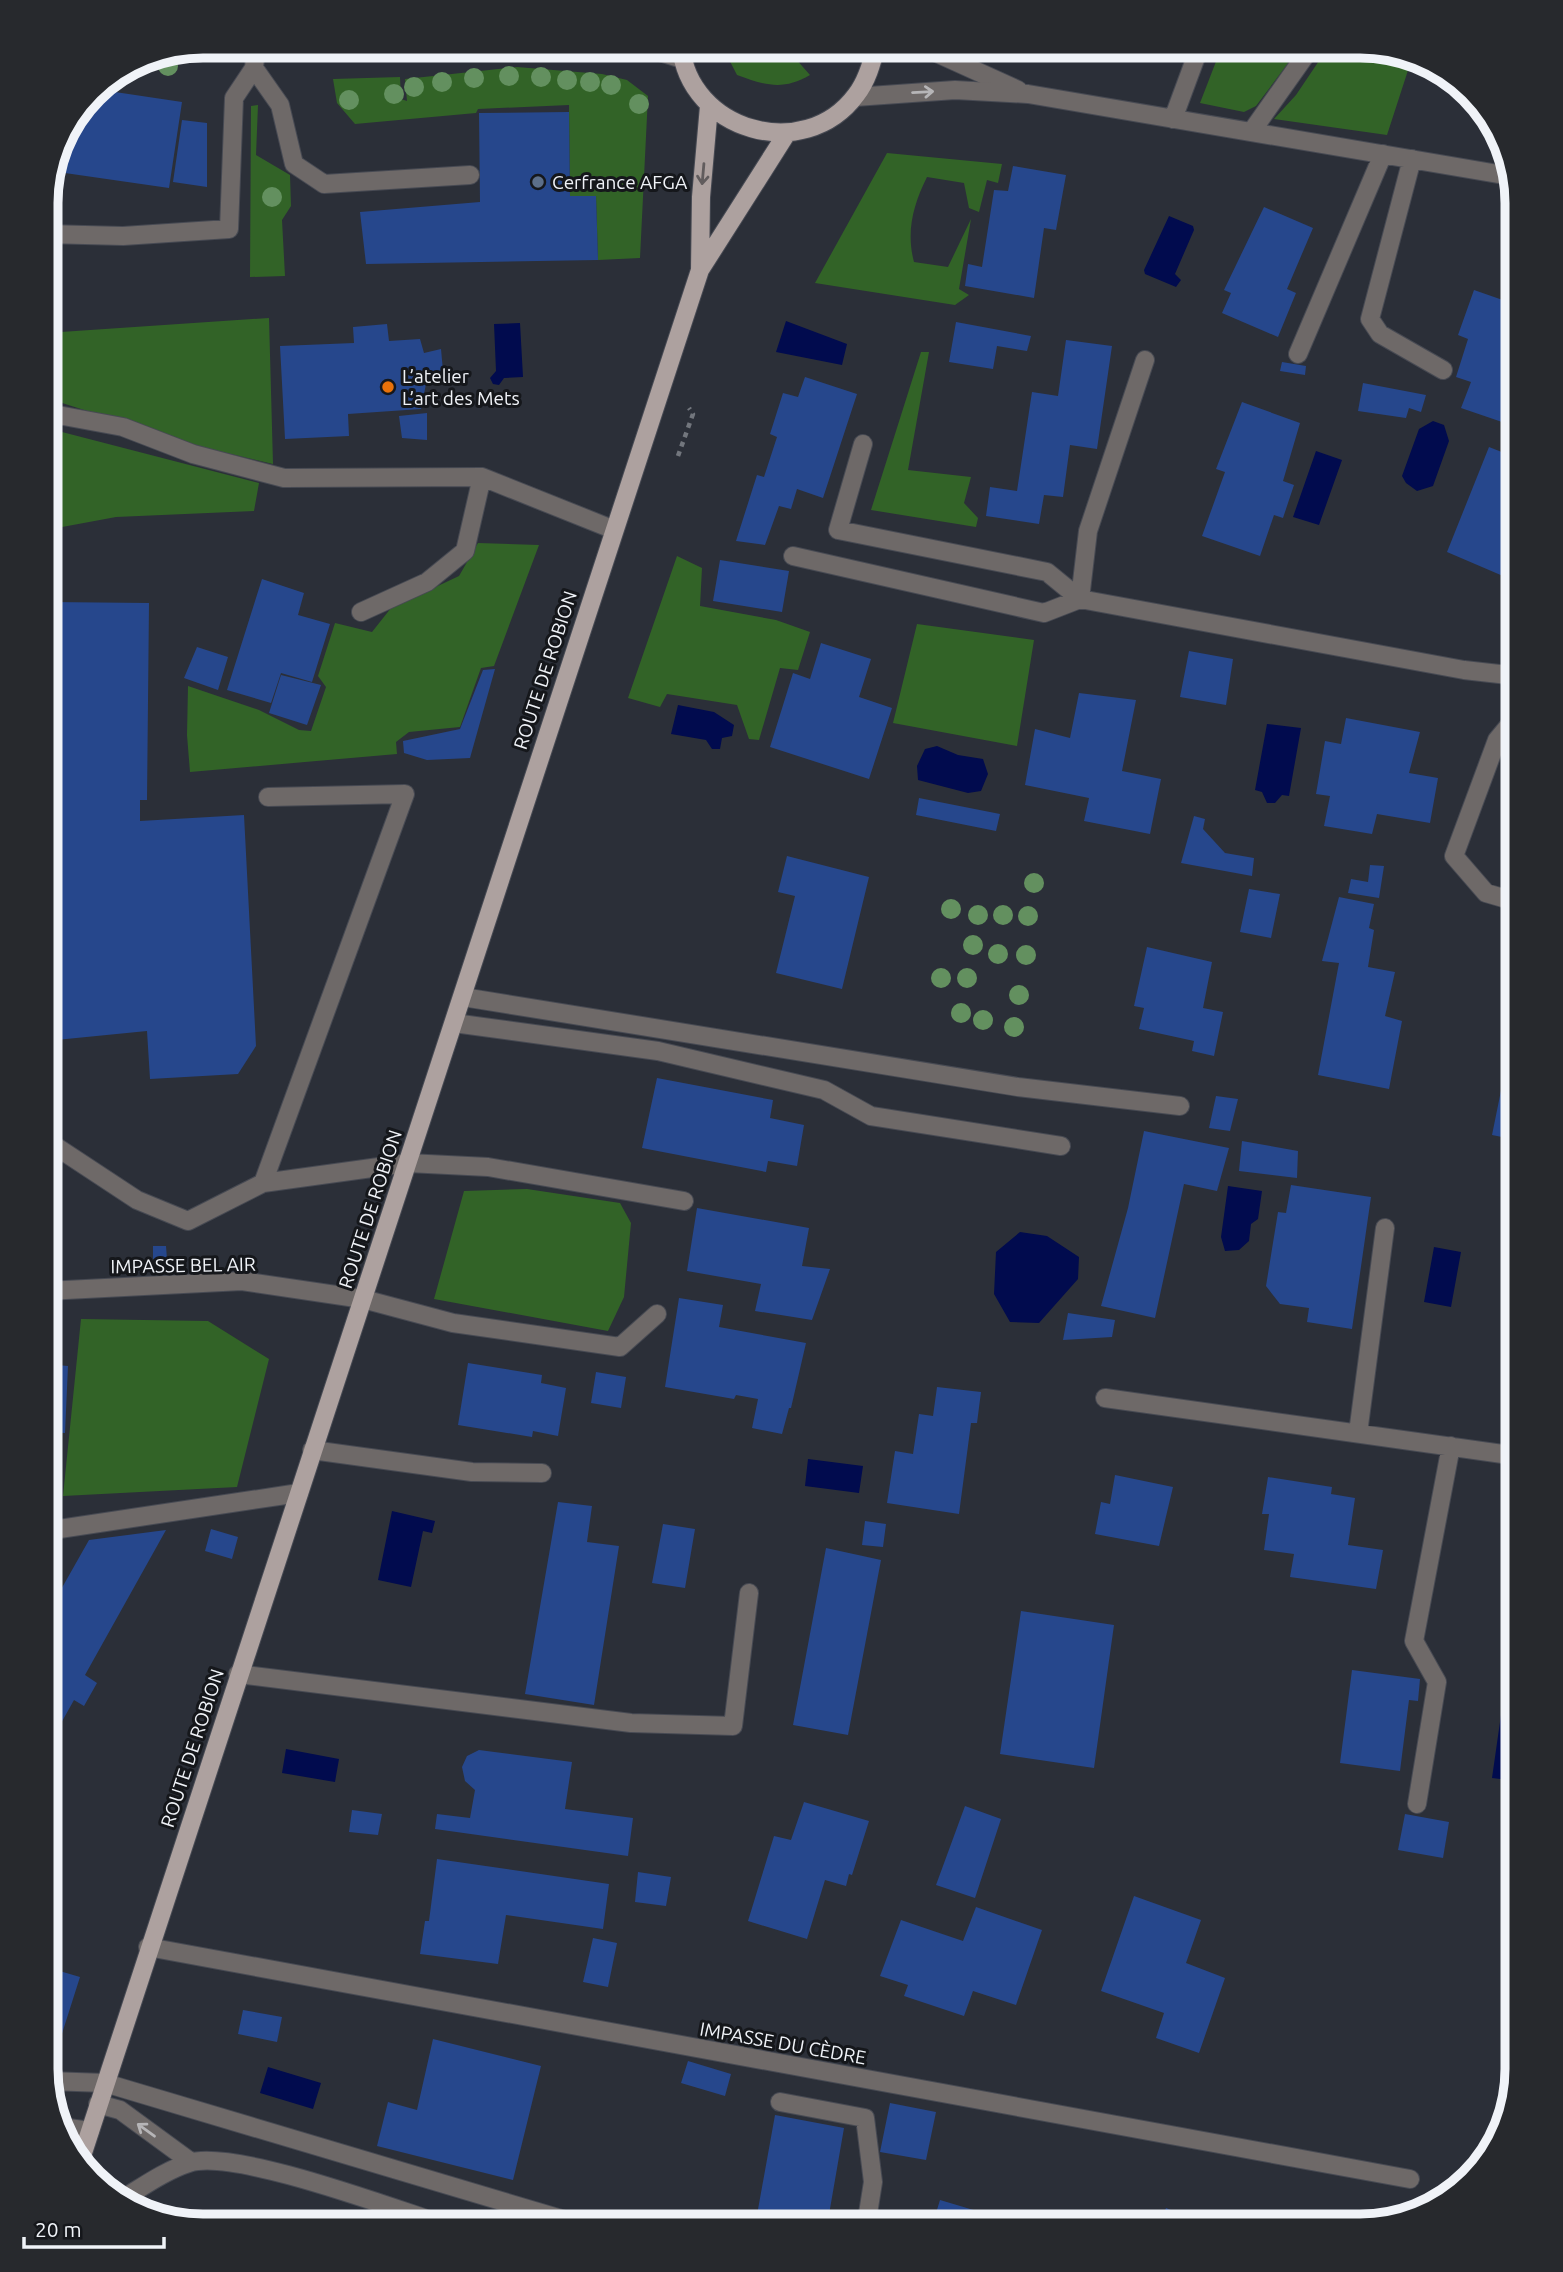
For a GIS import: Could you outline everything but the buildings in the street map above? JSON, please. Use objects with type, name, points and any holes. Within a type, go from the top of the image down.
[{"type":"main road","points":[[683,58],[692,84],[709,106],[732,122],[758,131],[787,133],[812,127],[836,115],[855,97],[869,73],[873,58]]},
{"type":"main road","name":"ROUTE DE ROBION","points":[[699,270],[701,197],[709,106]]},
{"type":"main road","name":"ROUTE DE ROBION","points":[[83,2152],[148,1947],[463,997],[612,529],[699,270],[787,133]]},
{"type":"street","points":[[58,234],[123,236],[229,229],[233,98],[254,68],[255,58]]},
{"type":"street","points":[[948,58],[1028,94]]},
{"type":"street","points":[[1173,118],[1196,58]]},
{"type":"street","points":[[1252,131],[1305,58]]},
{"type":"street","points":[[254,68],[280,105],[294,164],[324,184],[470,175]]},
{"type":"street","points":[[855,97],[955,90],[1028,94],[1502,175]]},
{"type":"street","points":[[1298,354],[1383,154]]},
{"type":"street","points":[[1412,159],[1370,319],[1380,334],[1443,370]]},
{"type":"street","points":[[1080,599],[1088,531],[1145,360]]},
{"type":"street","points":[[58,415],[122,427],[193,454],[284,478],[482,477],[612,529]]},
{"type":"street","points":[[863,443],[838,530],[1047,572],[1080,599],[1451,667],[1505,674]]},
{"type":"street","points":[[361,612],[427,582],[465,551],[482,477]]},
{"type":"street","points":[[793,556],[1044,613],[1080,599]]},
{"type":"street","points":[[1505,730],[1497,740],[1454,856],[1486,893],[1505,899]]},
{"type":"street","points":[[263,1183],[405,794],[268,797]]},
{"type":"street","points":[[463,997],[1018,1087],[1180,1106]]},
{"type":"street","points":[[454,1023],[658,1051],[824,1090],[871,1116],[1060,1146]]},
{"type":"street","points":[[58,1148],[138,1200],[188,1221],[263,1183],[408,1163],[488,1167],[684,1201]]},
{"type":"street","points":[[1358,1433],[1385,1228]]},
{"type":"street","name":"IMPASSE BEL AIR","points":[[58,1290],[242,1281],[363,1299],[453,1323],[620,1347],[657,1314]]},
{"type":"street","points":[[1105,1398],[1505,1454]]},
{"type":"street","points":[[1417,1804],[1437,1682],[1414,1641],[1451,1446]]},
{"type":"street","points":[[312,1450],[472,1472],[542,1473]]},
{"type":"street","points":[[58,1529],[299,1493]]},
{"type":"street","points":[[238,1674],[631,1724],[733,1726],[748,1593]]},
{"type":"street","name":"IMPASSE DU CÈDRE","points":[[148,1947],[1410,2179]]},
{"type":"street","points":[[59,2081],[105,2083],[544,2214]]},
{"type":"street","points":[[780,2102],[865,2119],[873,2182],[868,2214]]},
{"type":"street","points":[[98,2104],[120,2110],[191,2162]]},
{"type":"street","points":[[71,2128],[90,2131]]},
{"type":"street","points":[[130,2195],[191,2162],[255,2166],[409,2214]]},
{"type":"green space","points":[[728,58],[795,58],[810,75],[791,83],[774,85],[737,75]]},
{"type":"green space","points":[[1217,58],[1292,58],[1256,106],[1244,112],[1200,103]]},
{"type":"green space","points":[[1321,58],[1370,58],[1409,67],[1387,135],[1274,119],[1296,95]]},
{"type":"green space","points":[[517,67],[602,74],[627,80],[648,96],[640,258],[598,260],[596,196],[570,196],[569,105],[478,109],[476,113],[355,124],[337,103],[333,79],[400,77],[401,99],[407,101],[405,79]]},
{"type":"green space","points":[[258,105],[256,155],[290,175],[291,206],[282,220],[285,276],[250,277],[251,106]]},
{"type":"green space","points":[[887,153],[1002,164],[998,183],[987,180],[979,212],[969,208],[964,183],[927,177],[918,198],[911,229],[914,262],[948,267],[971,219],[959,289],[969,295],[955,305],[815,283]]},
{"type":"green space","points":[[269,318],[273,464],[193,445],[58,402],[58,332]]},
{"type":"green space","points":[[921,352],[929,352],[908,470],[971,477],[964,503],[978,518],[976,527],[871,510]]},
{"type":"green space","points":[[62,432],[259,483],[254,511],[116,517],[58,528]]},
{"type":"green space","points":[[478,543],[539,545],[494,666],[481,668],[460,727],[409,732],[396,742],[397,754],[190,772],[187,735],[188,686],[259,710],[299,730],[311,731],[326,687],[318,676],[335,623],[372,632],[391,608],[459,576]]},
{"type":"green space","points":[[677,556],[702,568],[700,606],[776,620],[810,632],[798,670],[780,668],[759,740],[749,739],[737,705],[667,694],[660,707],[628,698]]},
{"type":"green space","points":[[917,624],[1034,640],[1017,746],[893,723]]},
{"type":"green space","points":[[527,1189],[620,1203],[631,1223],[624,1297],[608,1331],[434,1299],[464,1191]]},
{"type":"green space","points":[[81,1319],[208,1321],[269,1359],[237,1487],[63,1496]]},
{"type":"shaded area","points":[[1169,216],[1193,226],[1194,230],[1175,274],[1181,280],[1176,287],[1145,274],[1144,270]]},
{"type":"shaded area","points":[[786,321],[847,344],[842,365],[776,352]]},
{"type":"shaded area","points":[[520,323],[523,377],[504,378],[499,385],[493,384],[490,378],[496,371],[494,324]]},
{"type":"shaded area","points":[[1433,421],[1444,425],[1449,441],[1433,486],[1417,491],[1406,483],[1402,476],[1419,429]]},
{"type":"shaded area","points":[[1316,451],[1342,460],[1319,525],[1293,517]]},
{"type":"shaded area","points":[[678,705],[714,712],[734,725],[732,736],[722,738],[720,749],[712,749],[706,740],[671,734]]},
{"type":"shaded area","points":[[1267,724],[1301,728],[1289,796],[1282,795],[1275,803],[1267,803],[1262,792],[1255,790]]},
{"type":"shaded area","points":[[937,746],[958,755],[983,759],[988,774],[981,791],[968,793],[918,780],[917,766],[925,749]]},
{"type":"shaded area","points":[[1228,1186],[1262,1191],[1258,1219],[1251,1224],[1249,1241],[1239,1250],[1225,1251],[1221,1237]]},
{"type":"shaded area","points":[[1020,1232],[1047,1236],[1079,1257],[1078,1279],[1039,1323],[1010,1322],[994,1294],[996,1252]]},
{"type":"shaded area","points":[[1434,1247],[1461,1252],[1451,1307],[1424,1302]]},
{"type":"shaded area","points":[[808,1459],[863,1466],[859,1493],[805,1486]]},
{"type":"shaded area","points":[[392,1511],[435,1521],[432,1533],[423,1531],[411,1587],[378,1580]]},
{"type":"shaded area","points":[[1502,1708],[1505,1709],[1505,1780],[1492,1778]]},
{"type":"shaded area","points":[[286,1749],[339,1759],[335,1782],[282,1773]]},
{"type":"shaded area","points":[[268,2067],[321,2083],[313,2109],[260,2093]]},
{"type":"place","name":"Cerfrance AFGA","points":[[538,182]]},
{"type":"place","name":"L’atelier L’art des Mets","points":[[388,387]]}]
